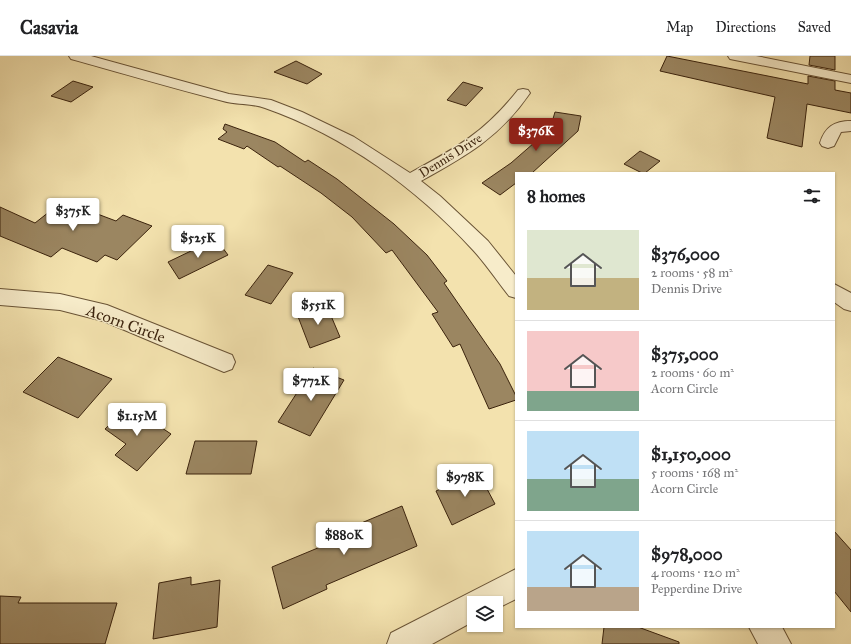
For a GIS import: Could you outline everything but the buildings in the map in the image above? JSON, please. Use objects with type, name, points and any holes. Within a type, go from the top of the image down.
[{"type":"street","points":[[76,56],[228,98],[266,103],[297,115],[348,140],[409,180],[434,200],[481,246],[515,289]]},
{"type":"street","points":[[735,56],[851,79]]},
{"type":"street","points":[[188,73],[252,91],[266,103]]},
{"type":"street","name":"Dennis Drive","points":[[409,180],[462,150],[483,136],[507,113],[523,93]]},
{"type":"street","points":[[828,143],[831,133],[838,127],[851,126]]},
{"type":"street","points":[[835,293],[851,303]]},
{"type":"street","name":"Acorn Circle","points":[[0,297],[60,302],[101,312],[224,362]]},
{"type":"street","points":[[491,596],[515,584]]},
{"type":"street","points":[[402,644],[467,609]]},
{"type":"street","points":[[765,628],[776,644]]}]
